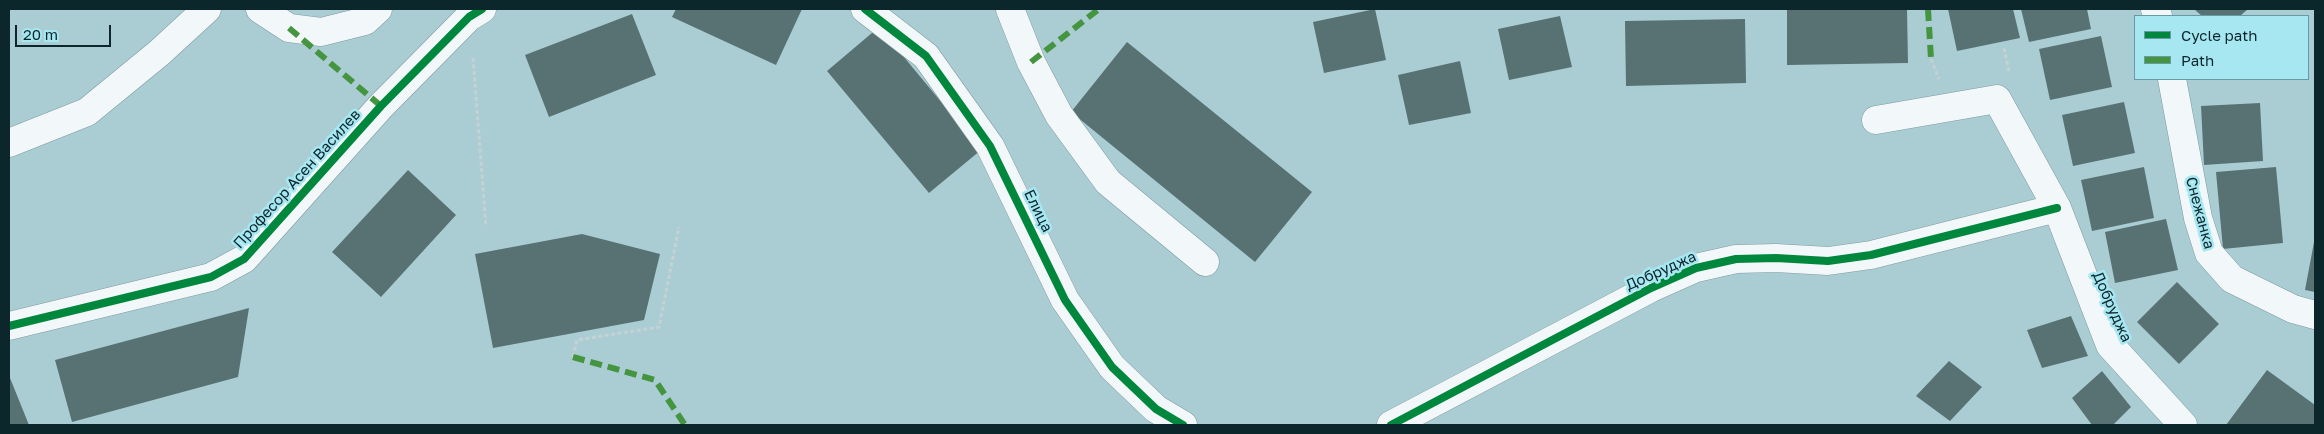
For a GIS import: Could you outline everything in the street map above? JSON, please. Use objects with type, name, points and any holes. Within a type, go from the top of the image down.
[{"type":"street","points":[[9,143],[87,112],[159,53],[207,9]]},
{"type":"street","points":[[260,9],[289,28],[321,32],[364,21],[378,9]]},
{"type":"street","name":"Елица","points":[[865,9],[926,56],[990,146],[1065,300],[1112,367],[1156,409],[1183,425]]},
{"type":"street","points":[[1010,9],[1031,62],[1059,114],[1108,182],[1205,262]]},
{"type":"street","name":"Професор Асен Василев","points":[[9,326],[211,277],[244,259],[381,106],[475,13]]},
{"type":"street","name":"Снежанка","points":[[2172,80],[2198,218],[2209,253],[2232,279],[2293,309],[2315,315]]},
{"type":"street","name":"Добруджа","points":[[1876,120],[1997,99],[2056,208],[2110,346],[2183,425]]},
{"type":"street","name":"Добруджа","points":[[1391,425],[1652,288],[1696,268],[1736,259],[1776,258],[1828,261],[1871,255],[2056,208]]},
{"type":"path","points":[[475,13],[486,227]]},
{"type":"path","points":[[573,357],[577,340],[659,327],[679,227]]},
{"type":"building","points":[[676,9],[802,9],[776,65],[672,17]]},
{"type":"building","points":[[1375,9],[1386,60],[1324,73],[1313,22]]},
{"type":"building","points":[[1787,9],[1907,9],[1908,63],[1787,65]]},
{"type":"building","points":[[1948,9],[2013,9],[2020,38],[1957,51]]},
{"type":"building","points":[[2021,9],[2087,9],[2091,29],[2029,42]]},
{"type":"building","points":[[2194,9],[2248,9],[2241,15],[2201,15]]},
{"type":"building","points":[[632,14],[656,75],[549,117],[525,55]]},
{"type":"building","points":[[1560,16],[1572,67],[1509,80],[1498,29]]},
{"type":"building","points":[[1745,19],[1746,83],[1626,86],[1625,21]]},
{"type":"building","points":[[879,27],[981,150],[929,193],[827,71]]},
{"type":"building","points":[[2101,36],[2112,87],[2050,100],[2039,49]]},
{"type":"building","points":[[1127,42],[1312,192],[1255,262],[1071,112]]},
{"type":"building","points":[[1460,61],[1471,113],[1409,125],[1398,75]]},
{"type":"building","points":[[2124,102],[2135,153],[2073,166],[2062,115]]},
{"type":"building","points":[[2260,103],[2263,161],[2204,165],[2201,106]]},
{"type":"building","points":[[2144,167],[2154,218],[2092,231],[2081,180]]},
{"type":"building","points":[[2276,167],[2283,243],[2223,249],[2216,172]]},
{"type":"building","points":[[408,170],[456,215],[381,297],[332,252]]},
{"type":"building","points":[[2166,219],[2178,270],[2115,283],[2105,232]]},
{"type":"building","points":[[582,234],[660,254],[644,320],[493,348],[475,254]]},
{"type":"building","points":[[2315,242],[2315,292],[2305,290]]},
{"type":"building","points":[[2177,282],[2219,324],[2179,364],[2137,322]]},
{"type":"building","points":[[249,308],[238,377],[72,422],[55,360]]},
{"type":"building","points":[[2071,316],[2088,356],[2042,368],[2027,330]]},
{"type":"building","points":[[1949,361],[1982,387],[1950,421],[1916,396]]},
{"type":"building","points":[[2267,370],[2315,405],[2315,425],[2226,425]]},
{"type":"building","points":[[2102,371],[2131,407],[2113,425],[2092,425],[2072,398]]},
{"type":"building","points":[[10,378],[29,425],[9,425]]},
{"type":"marked path","points":[[1031,62],[1099,9]]},
{"type":"marked path","points":[[1928,9],[1931,59]]},
{"type":"marked path","points":[[289,28],[381,106]]},
{"type":"marked path","points":[[573,357],[655,380],[685,425]]},
{"type":"cycle path","points":[[9,326],[211,277],[244,259],[381,106],[469,17],[482,9]]},
{"type":"cycle path","points":[[865,9],[926,56],[990,146],[1065,300],[1112,367],[1156,409],[1183,425]]},
{"type":"cycle path","points":[[1391,425],[1651,288],[1696,268],[1736,259],[1776,258],[1828,261],[1871,255],[2057,208]]}]
